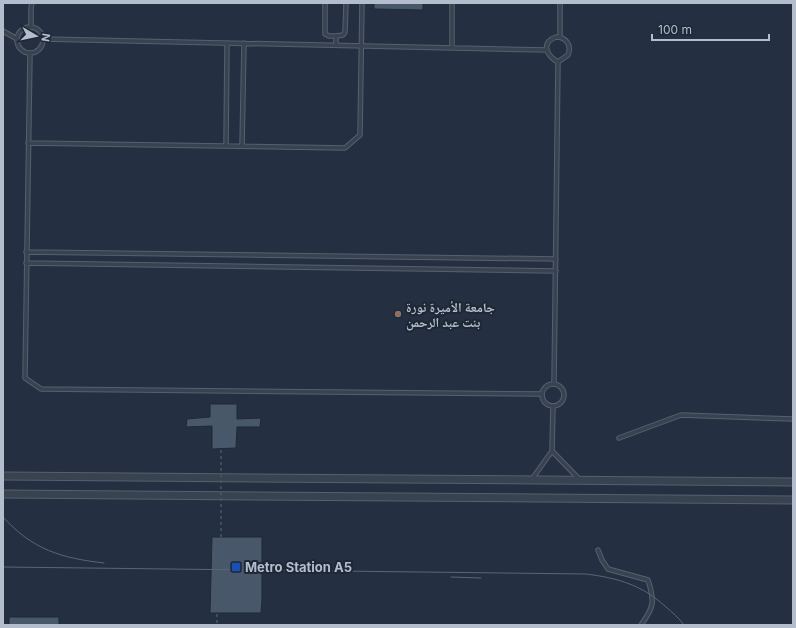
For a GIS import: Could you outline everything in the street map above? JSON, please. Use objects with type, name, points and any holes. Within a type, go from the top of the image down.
[{"type":"street","points":[[3,476],[793,482]]},
{"type":"street","points":[[3,494],[793,500]]},
{"type":"lane","points":[[31,27],[32,3]]},
{"type":"lane","points":[[325,3],[325,34],[329,36],[343,35],[345,32],[346,3]]},
{"type":"lane","points":[[28,143],[345,148],[360,135],[362,3]]},
{"type":"lane","points":[[452,3],[452,48]]},
{"type":"lane","points":[[560,3],[560,37]]},
{"type":"lane","points":[[31,27],[38,30],[43,39],[40,48],[30,53],[19,47],[17,39],[20,32],[31,27]]},
{"type":"lane","points":[[3,31],[17,39]]},
{"type":"lane","points":[[336,36],[336,45]]},
{"type":"lane","points":[[560,37],[568,44],[569,51],[565,58],[558,62],[549,55],[547,50],[552,39],[560,37]]},
{"type":"lane","points":[[43,39],[547,50]]},
{"type":"lane","points":[[226,146],[227,43]]},
{"type":"lane","points":[[242,146],[244,44]]},
{"type":"lane","points":[[30,53],[24,378],[41,389],[541,394]]},
{"type":"lane","points":[[554,384],[558,62]]},
{"type":"lane","points":[[26,252],[556,260]]},
{"type":"lane","points":[[26,263],[556,271]]},
{"type":"lane","points":[[554,384],[561,387],[564,394],[563,401],[560,404],[553,406],[546,404],[541,394],[544,387],[554,384]]},
{"type":"lane","points":[[531,480],[552,451],[553,406]]},
{"type":"lane","points":[[619,438],[681,415],[793,419]]},
{"type":"lane","points":[[552,451],[580,480]]},
{"type":"lane","points":[[598,550],[608,569],[648,580],[653,594],[651,610],[641,625]]},
{"type":"path","points":[[220,537],[221,448]]},
{"type":"path","points":[[217,614],[217,625]]},
{"type":"building","points":[[374,3],[423,3],[423,10],[374,9]]},
{"type":"building","points":[[210,404],[237,404],[237,419],[261,418],[260,427],[237,427],[236,448],[212,449],[212,426],[186,427],[187,419],[210,417]]},
{"type":"building","name":"Metro Station A5","points":[[212,537],[262,537],[261,613],[210,613]]},
{"type":"building","points":[[9,617],[59,617],[59,625],[9,625]]},
{"type":"tram line","points":[[3,517],[14,528],[37,545],[61,555],[104,563]]},
{"type":"tram line","points":[[3,567],[586,574],[619,580],[639,588],[657,599],[684,625]]},
{"type":"tram line","points":[[451,577],[481,578]]},
{"type":"place","name":"جامعة الأميرة نورة بنت عبد الرحمن","points":[[398,314]]},
{"type":"place","name":"Metro Station A5","points":[[236,567]]}]
